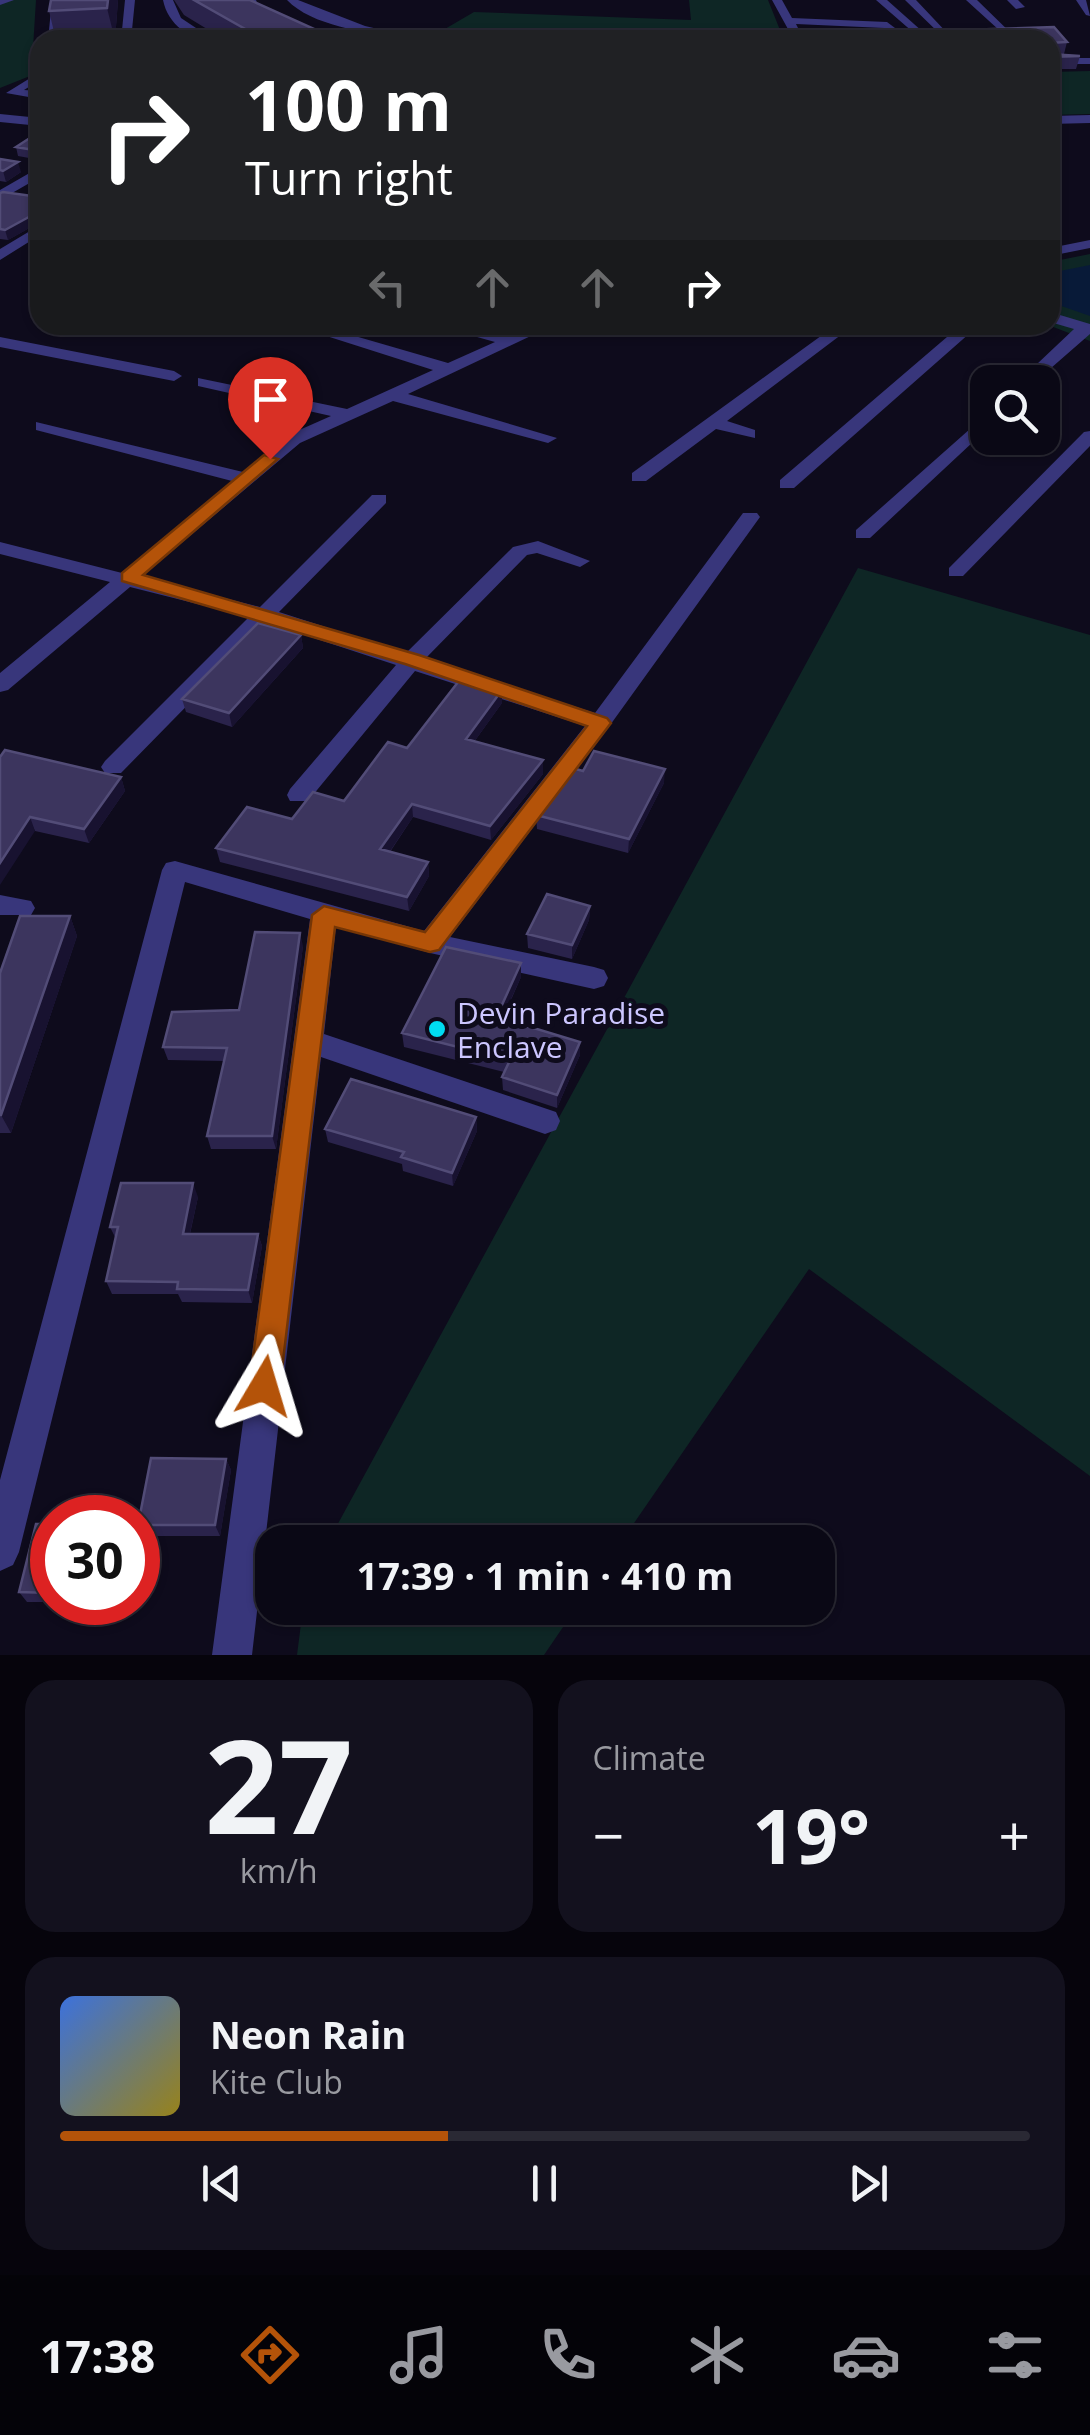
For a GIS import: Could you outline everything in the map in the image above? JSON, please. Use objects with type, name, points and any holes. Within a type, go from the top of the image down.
[{"type":"street","points":[[0,2],[9,0]]},
{"type":"street","points":[[54,30],[57,0]]},
{"type":"street","points":[[127,30],[130,0]]},
{"type":"street","points":[[168,0],[169,13],[191,30]]},
{"type":"street","points":[[251,0],[255,13],[293,30]]},
{"type":"street","points":[[292,0],[300,7],[369,30]]},
{"type":"street","points":[[777,0],[792,30]]},
{"type":"street","points":[[881,0],[917,30]]},
{"type":"street","points":[[910,0],[942,30]]},
{"type":"street","points":[[971,0],[1005,30]]},
{"type":"street","points":[[1081,0],[1090,13]]},
{"type":"street","points":[[787,21],[887,24],[894,30]]},
{"type":"street","points":[[1060,62],[1090,61]]},
{"type":"street","points":[[30,81],[12,93],[30,95]]},
{"type":"street","points":[[0,118],[30,121]]},
{"type":"street","points":[[1060,120],[1090,118]]},
{"type":"street","points":[[13,164],[30,167]]},
{"type":"street","points":[[0,196],[30,176]]},
{"type":"street","points":[[0,256],[7,245],[30,234]]},
{"type":"street","points":[[1060,250],[1090,244]]},
{"type":"street","points":[[1060,320],[1087,329]]},
{"type":"street","points":[[1046,365],[1087,329]]},
{"type":"street","points":[[334,335],[449,369]]},
{"type":"street","points":[[482,335],[510,342]]},
{"type":"street","points":[[0,686],[294,439],[525,335]]},
{"type":"street","points":[[639,477],[832,335]]},
{"type":"street","points":[[787,484],[959,335]]},
{"type":"street","points":[[0,342],[174,376]]},
{"type":"street","points":[[204,382],[348,414]]},
{"type":"street","points":[[392,395],[548,438]]},
{"type":"street","points":[[714,422],[748,434]]},
{"type":"street","points":[[42,426],[246,479]]},
{"type":"street","points":[[864,534],[970,435]]},
{"type":"street","points":[[956,572],[1090,436]]},
{"type":"street","points":[[113,768],[379,499]]},
{"type":"street","points":[[430,943],[600,723],[750,518]]},
{"type":"street","points":[[299,795],[412,660],[520,552],[538,547],[580,561]]},
{"type":"street","points":[[0,548],[129,577],[262,614],[600,723]]},
{"type":"street","points":[[0,1552],[175,870],[430,943],[594,978]]},
{"type":"street","points":[[232,1655],[324,915]]},
{"type":"street","points":[[307,1040],[545,1120]]},
{"type":"green space","points":[[36,0],[34,30],[30,30],[30,76],[0,88],[0,3]]},
{"type":"green space","points":[[689,0],[768,0],[780,30],[443,30],[474,12],[691,20]]},
{"type":"green space","points":[[1090,71],[1090,114],[1060,115],[1060,72]]},
{"type":"green space","points":[[1090,254],[1090,341],[1060,330],[1060,260]]},
{"type":"green space","points":[[858,568],[1090,635],[1090,1476],[809,1269],[633,1525],[337,1525]]},
{"type":"green space","points":[[301,1625],[564,1625],[544,1655],[297,1655]]},
{"type":"water","points":[[1090,265],[1090,316],[1060,306],[1060,271]]},
{"type":"building","points":[[51,0],[108,0],[107,8],[49,11]]},
{"type":"building","points":[[194,0],[250,0],[312,28],[302,30],[247,30]]},
{"type":"building","points":[[1054,27],[1057,30],[963,30]]},
{"type":"building","points":[[30,138],[30,149],[16,147]]},
{"type":"building","points":[[0,159],[18,162],[3,171]]},
{"type":"building","points":[[0,193],[30,196],[30,216],[0,229]]},
{"type":"building","points":[[258,623],[301,635],[229,713],[182,699]]},
{"type":"building","points":[[462,677],[502,690],[466,739],[543,760],[490,826],[412,804],[380,849],[428,862],[407,897],[216,848],[247,807],[292,819],[313,792],[344,801],[388,742],[407,748]]},
{"type":"building","points":[[5,750],[121,777],[84,829],[30,817],[0,863],[0,757]]},
{"type":"building","points":[[594,751],[665,769],[629,839],[536,815],[572,768],[583,771]]},
{"type":"building","points":[[547,894],[590,906],[572,945],[527,934]]},
{"type":"building","points":[[20,916],[70,916],[0,1115],[0,973]]},
{"type":"building","points":[[255,932],[300,933],[272,1136],[207,1136],[227,1048],[163,1047],[172,1012],[239,1010]]},
{"type":"building","points":[[446,947],[521,963],[501,1007],[522,1013],[517,1023],[580,1042],[557,1095],[502,1077],[510,1060],[402,1033]]},
{"type":"building","points":[[351,1079],[476,1117],[452,1173],[401,1157],[404,1152],[325,1129]]},
{"type":"building","points":[[121,1183],[193,1183],[183,1234],[258,1234],[248,1290],[177,1289],[178,1282],[106,1281],[118,1227],[110,1227]]},
{"type":"building","points":[[151,1458],[226,1459],[215,1525],[160,1525],[160,1495],[144,1495]]},
{"type":"building","points":[[30,1548],[30,1592],[19,1592]]},
{"type":"place","name":"Devin Paradise Enclave","points":[[437,1029]]},
{"type":"route","points":[[264,1386],[324,915],[430,943],[600,723],[412,660],[129,577],[270,459]]}]
